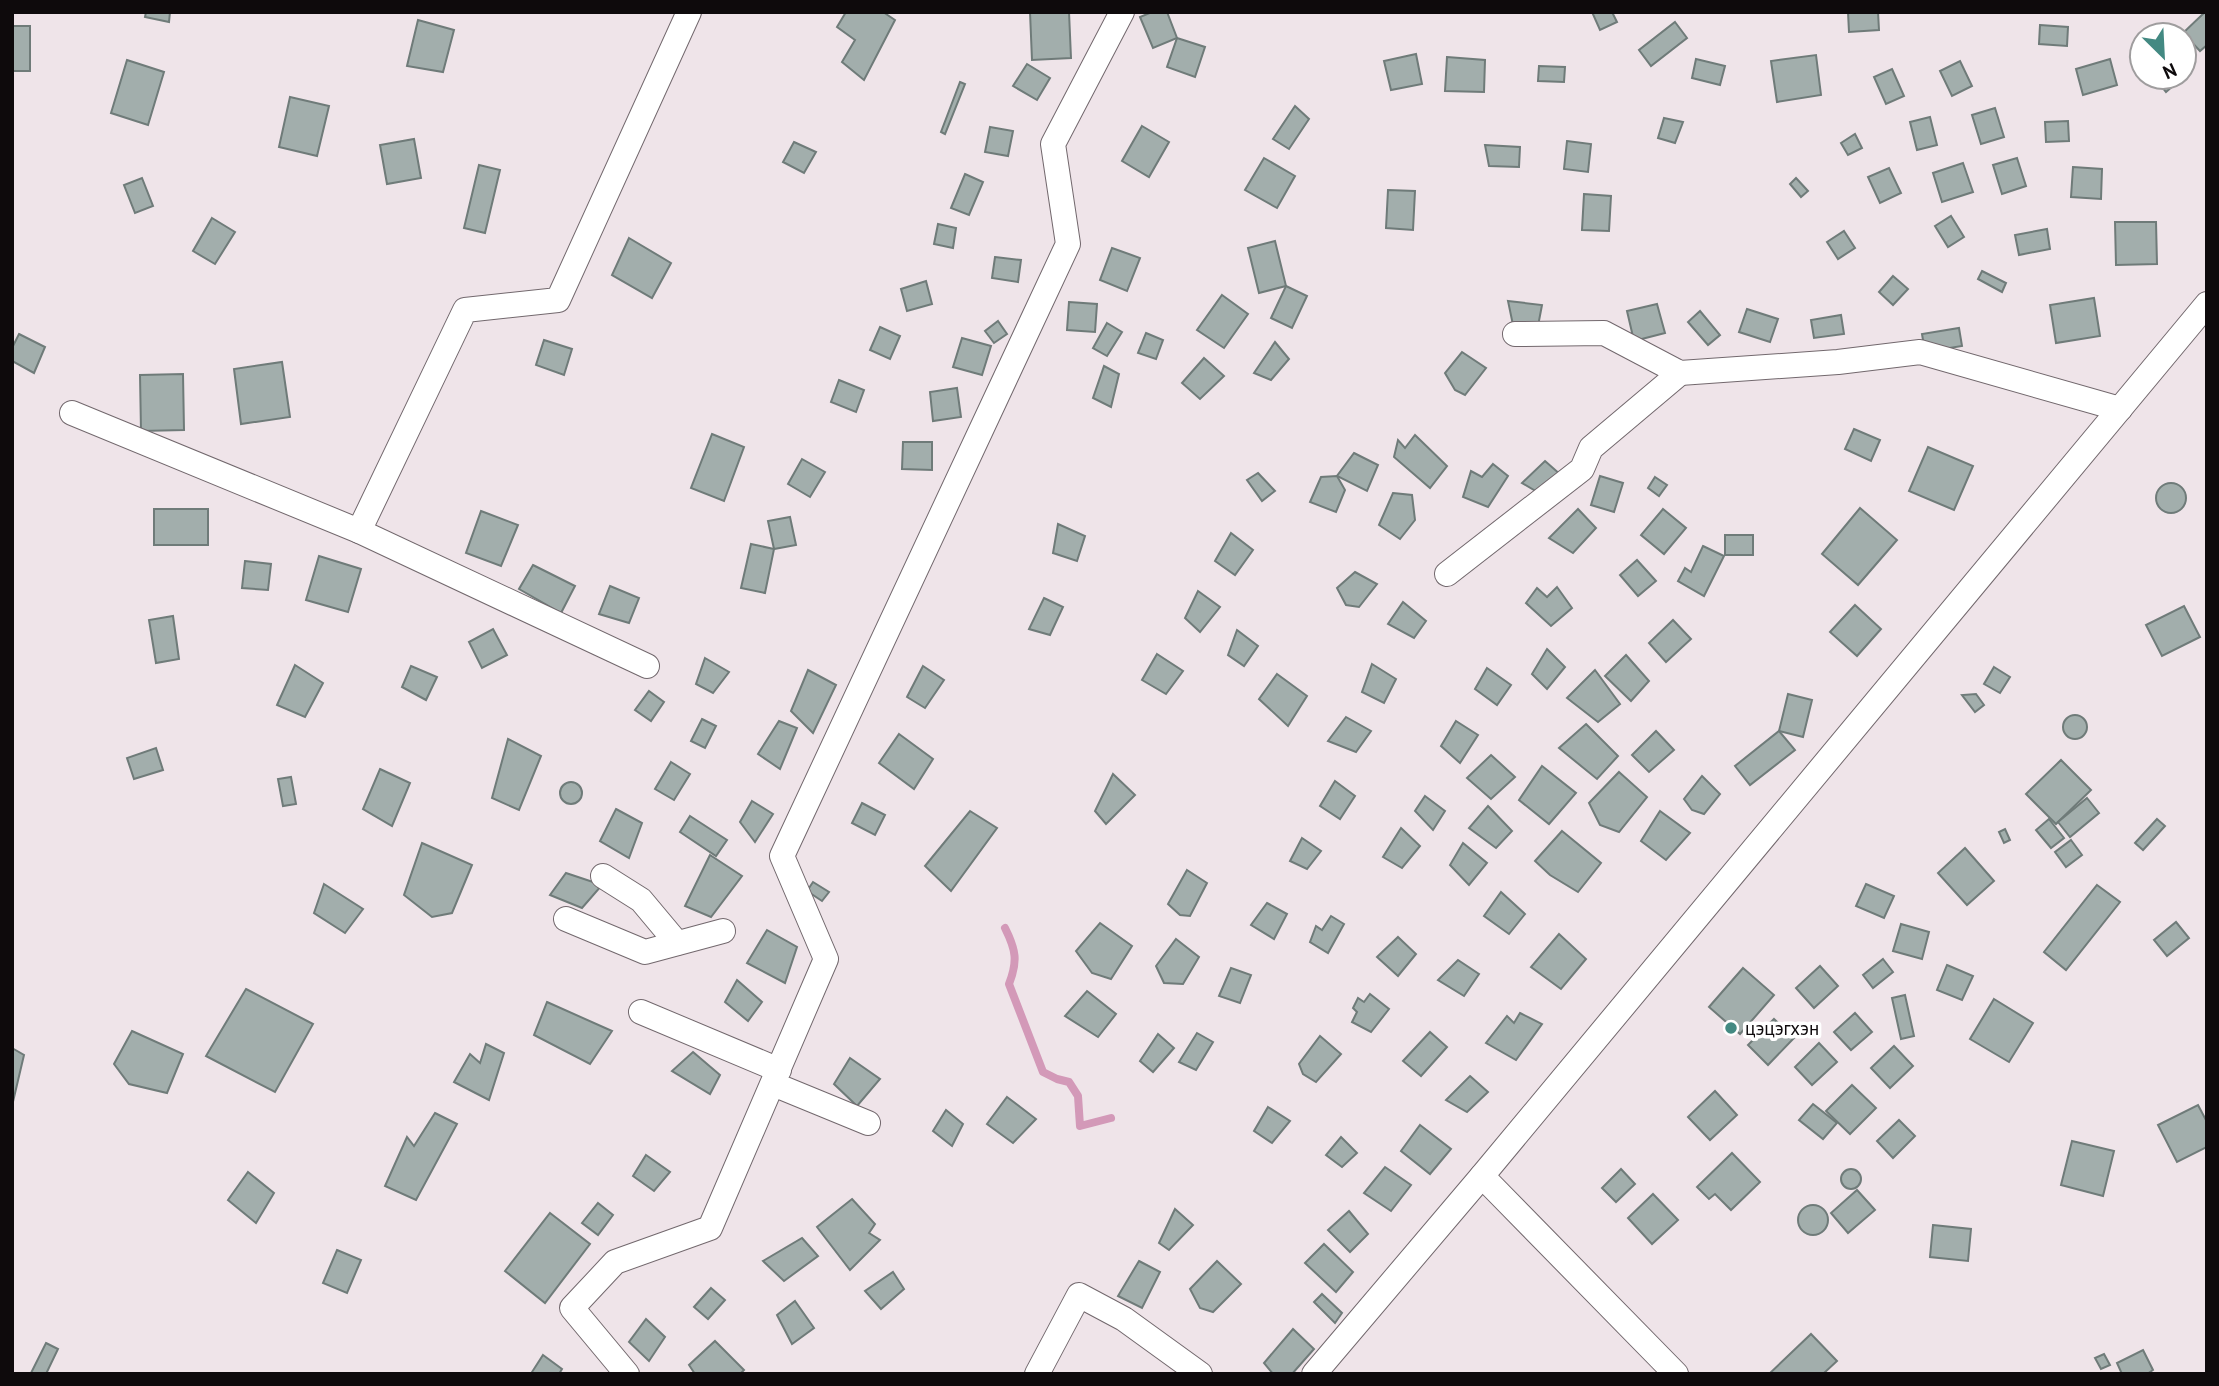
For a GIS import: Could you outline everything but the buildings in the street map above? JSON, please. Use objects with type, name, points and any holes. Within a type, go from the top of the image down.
[{"type":"street","points":[[359,531],[465,310],[558,300],[689,12]]},
{"type":"street","points":[[627,1374],[572,1308],[615,1262],[710,1228],[776,1077],[826,959],[782,856],[1068,244],[1053,144],[1122,12]]},
{"type":"street","points":[[1314,1374],[1482,1176],[2207,304]]},
{"type":"street","points":[[1515,334],[1604,332],[1680,373],[1838,362],[1920,352],[2120,409]]},
{"type":"street","points":[[1447,574],[1582,469],[1591,448],[1680,373]]},
{"type":"street","points":[[72,413],[359,531],[647,666]]},
{"type":"street","points":[[603,876],[641,900],[677,943]]},
{"type":"street","points":[[566,919],[645,952],[723,931]]},
{"type":"street","points":[[641,1012],[868,1123]]},
{"type":"street","points":[[1482,1176],[1676,1374]]},
{"type":"street","points":[[1037,1374],[1079,1295],[1124,1319],[1200,1374]]},
{"type":"waterway","points":[[1005,928],[1014,956],[1014,969],[1009,984],[1043,1072],[1069,1082],[1078,1096],[1080,1126],[1111,1118]]},
{"type":"place","name":"цэцэгхэн","points":[[1731,1028]]}]
